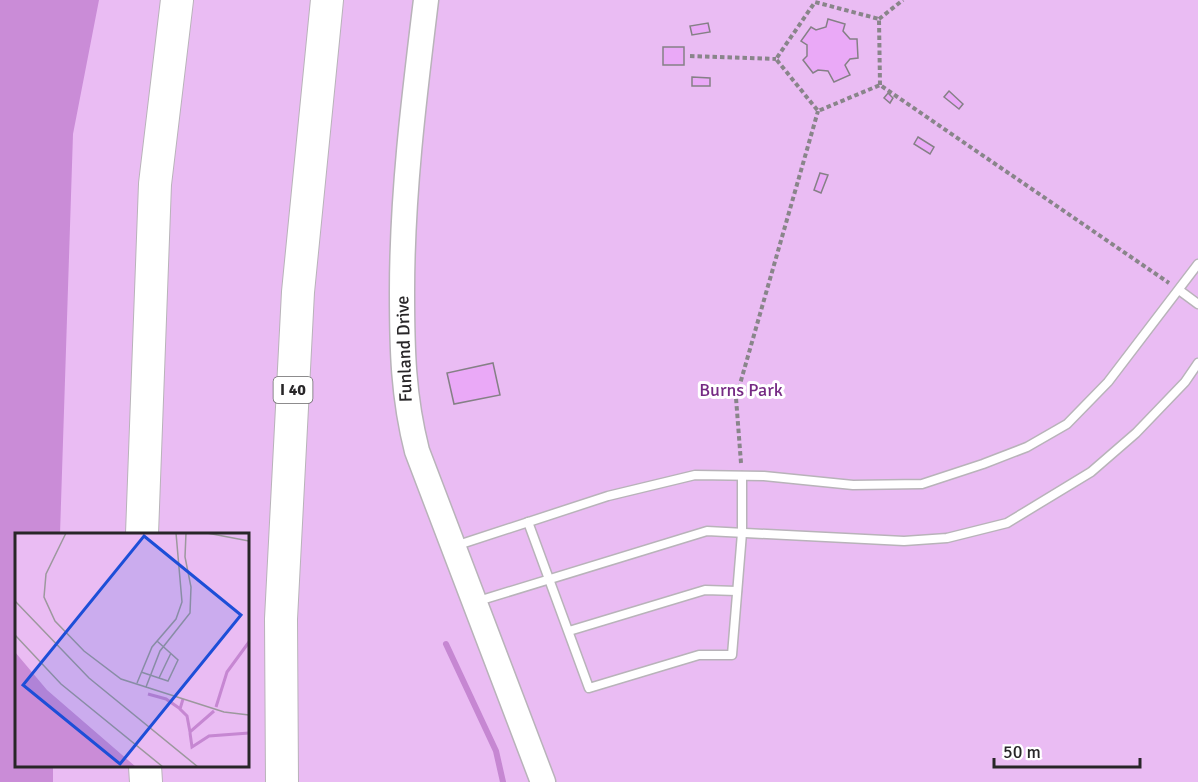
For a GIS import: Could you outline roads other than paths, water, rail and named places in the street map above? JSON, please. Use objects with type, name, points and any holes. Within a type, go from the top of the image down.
[{"type":"highway","points":[[142,533],[154,184],[177,0]]},
{"type":"highway","name":"I 40","points":[[282,782],[281,619],[298,292],[327,0]]},
{"type":"highway","points":[[145,767],[146,782]]},
{"type":"street","name":"Funland Drive","points":[[426,0],[406,158],[402,255],[402,367],[406,410],[417,451],[543,782]]},
{"type":"lane","points":[[453,546],[608,496],[695,475],[742,476],[853,485],[922,484],[1027,447],[1066,424],[1108,382],[1198,264]]},
{"type":"lane","points":[[1179,290],[1198,304]]},
{"type":"lane","points":[[475,602],[707,531],[904,541],[947,538],[1006,523],[1091,472],[1136,433],[1185,382],[1198,363]]},
{"type":"lane","points":[[528,522],[589,688],[699,655],[732,655],[742,533],[742,476]]},
{"type":"lane","points":[[568,631],[705,590],[737,591]]},
{"type":"waterway","points":[[446,644],[496,751],[503,782]]},
{"type":"park label","name":"Burns Park","points":[[741,390]]}]
